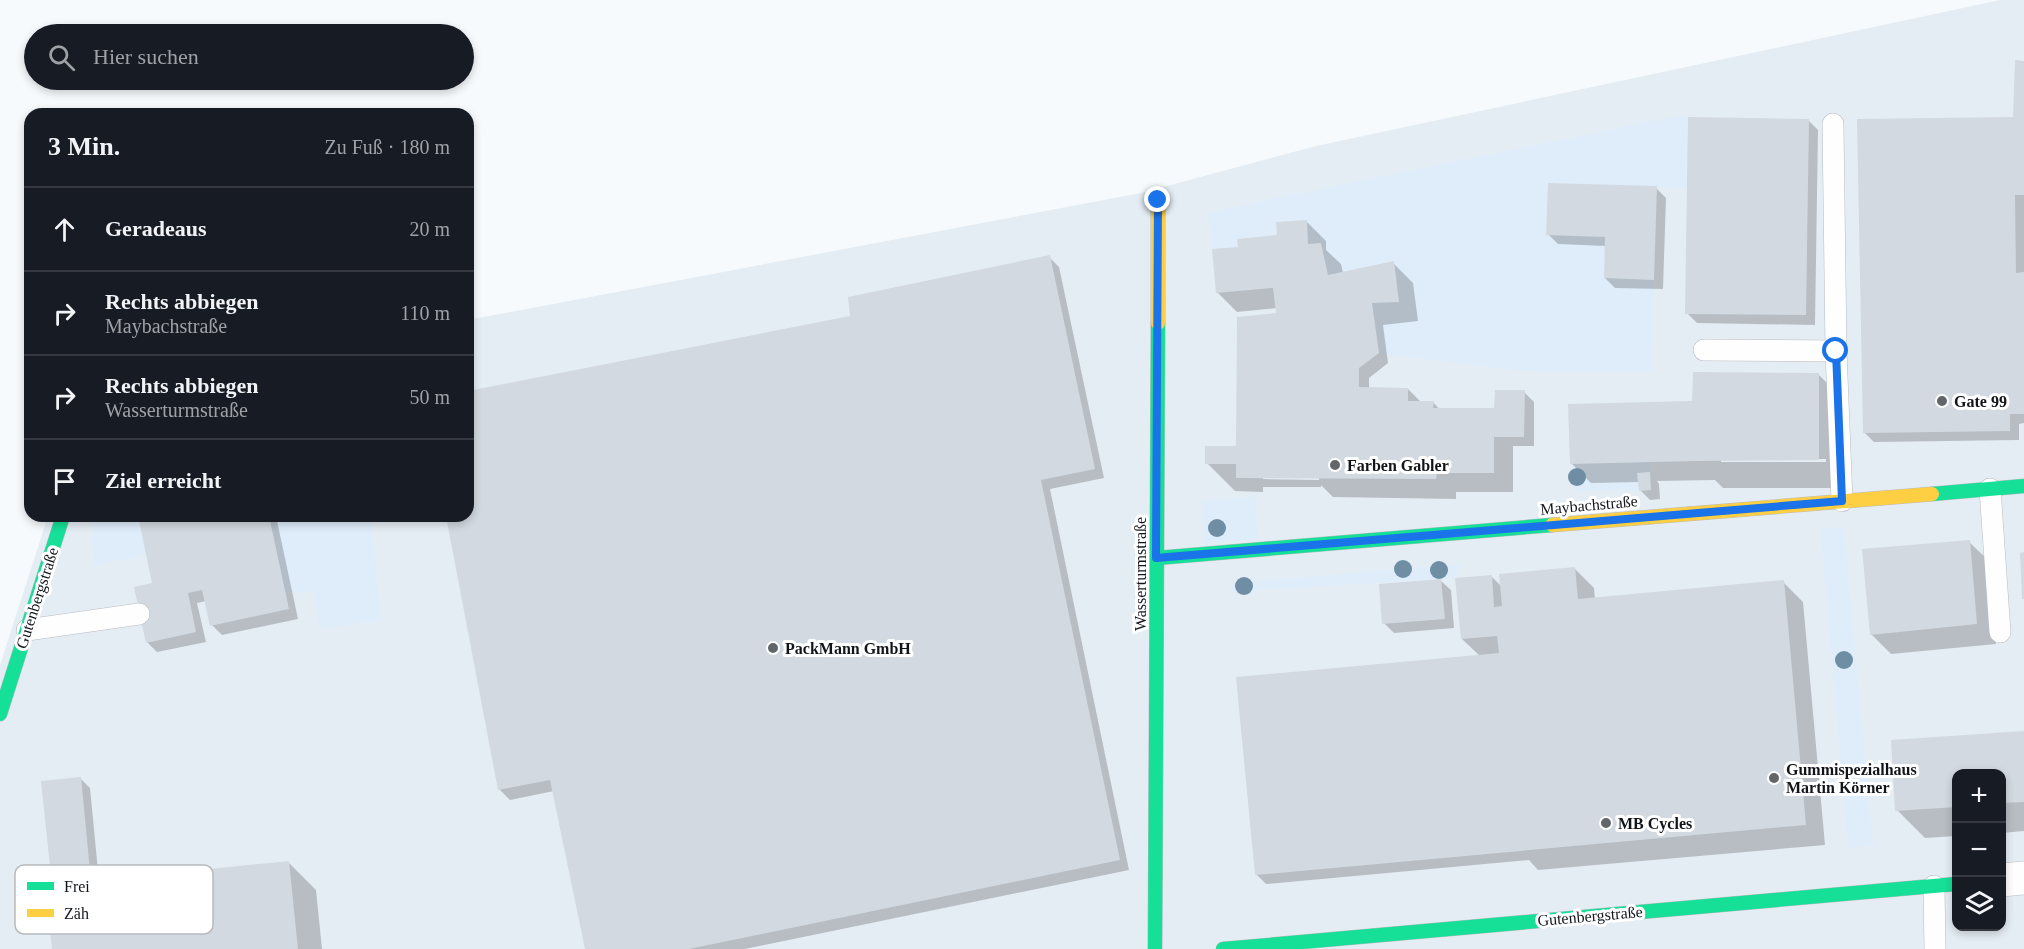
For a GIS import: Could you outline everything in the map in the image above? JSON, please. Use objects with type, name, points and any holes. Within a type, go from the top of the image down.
[{"type":"street","name":"Wasserturmstraße","points":[[1155,949],[1158,200]]},
{"type":"street","name":"Maybachstraße","points":[[1156,558],[2024,486]]},
{"type":"street","name":"Gutenbergstraße","points":[[0,714],[61,522]]},
{"type":"street","points":[[2006,880],[2024,878]]},
{"type":"street","name":"Gutenbergstraße","points":[[1223,949],[1952,884]]},
{"type":"lane","points":[[1833,124],[1836,351],[1842,501]]},
{"type":"lane","points":[[1704,351],[1836,351]]},
{"type":"lane","points":[[1990,489],[2000,632]]},
{"type":"lane","points":[[27,630],[139,614]]},
{"type":"lane","points":[[1934,886],[1935,949]]},
{"type":"shaded area","points":[[2000,0],[2024,0],[2024,949],[0,949],[0,665],[46,522],[474,522],[474,319],[1141,193],[1316,146]]},
{"type":"shaded area","points":[[1687,114],[1687,188],[1548,183],[1546,235],[1605,237],[1604,278],[1654,280],[1652,372],[1523,371],[1379,353],[1372,303],[1399,302],[1394,261],[1328,275],[1321,243],[1308,244],[1306,220],[1276,222],[1277,235],[1237,239],[1238,247],[1212,249],[1208,212]]},
{"type":"shaded area","points":[[1650,462],[1651,490],[1573,491],[1570,464]]},
{"type":"shaded area","points":[[1255,497],[1259,539],[1204,543],[1201,501]]},
{"type":"shaded area","points":[[94,522],[139,522],[146,554],[94,566],[92,539]]},
{"type":"shaded area","points":[[270,522],[372,522],[381,620],[320,629],[313,592],[285,592]]},
{"type":"shaded area","points":[[1844,527],[1873,846],[1848,848],[1820,529]]},
{"type":"shaded area","points":[[1460,564],[1455,578],[1232,592],[1232,583]]},
{"type":"building","points":[[2015,60],[2024,61],[2024,195],[2015,195],[2016,273],[2024,272],[2024,414],[2010,414],[2010,431],[1863,433],[1857,119],[2013,117]]},
{"type":"building","points":[[1688,117],[1809,119],[1806,315],[1685,314]]},
{"type":"building","points":[[1548,183],[1657,186],[1654,280],[1604,278],[1605,237],[1546,235]]},
{"type":"building","points":[[1307,220],[1308,244],[1321,243],[1328,275],[1394,261],[1399,302],[1372,303],[1379,353],[1359,368],[1359,387],[1408,388],[1408,401],[1434,401],[1433,408],[1494,408],[1495,390],[1525,390],[1524,437],[1494,437],[1494,473],[1437,473],[1436,479],[1236,478],[1236,464],[1205,464],[1205,446],[1236,446],[1237,317],[1276,313],[1273,288],[1216,293],[1212,249],[1238,247],[1237,239],[1277,235],[1276,222]]},
{"type":"building","name":"PackMann GmbH","points":[[1050,255],[1095,469],[1041,480],[1120,860],[689,949],[585,949],[550,780],[498,790],[447,522],[474,522],[474,390],[850,316],[848,297]]},
{"type":"building","points":[[1693,372],[1819,373],[1819,460],[1570,464],[1568,404],[1692,401]]},
{"type":"building","points":[[1650,472],[1651,490],[1639,491],[1637,473]]},
{"type":"building","points":[[139,522],[270,522],[289,609],[210,626],[202,590],[188,593],[196,632],[146,643],[134,587],[152,583]]},
{"type":"building","points":[[1970,540],[1977,624],[1870,635],[1862,549]]},
{"type":"building","points":[[2024,552],[2024,599],[2022,599],[2020,553]]},
{"type":"building","points":[[1575,567],[1578,599],[1784,580],[1806,825],[1255,875],[1236,677],[1499,653],[1497,636],[1461,639],[1455,578],[1492,575],[1494,607],[1502,606],[1499,574]]},
{"type":"building","points":[[1441,579],[1445,619],[1382,624],[1379,584]]},
{"type":"building","points":[[2024,731],[2024,802],[2006,803],[2006,769],[1952,769],[1952,807],[1895,811],[1891,740]]},
{"type":"building","points":[[81,777],[89,865],[50,865],[41,781]]},
{"type":"building","points":[[289,861],[298,949],[52,949],[50,934],[213,934],[213,869]]},
{"type":"traffic: fast","points":[[1155,949],[1158,323]]},
{"type":"traffic: fast","points":[[1932,494],[2024,486]]},
{"type":"traffic: fast","points":[[0,714],[61,522]]},
{"type":"traffic: fast","points":[[1157,558],[1552,525]]},
{"type":"traffic: fast","points":[[1223,949],[1952,884]]},
{"type":"traffic: slow","points":[[1158,200],[1158,323]]},
{"type":"traffic: slow","points":[[1552,525],[1932,494]]},
{"type":"place","name":"Gate 99","points":[[1942,401]]},
{"type":"place","name":"Farben Gabler","points":[[1335,465]]},
{"type":"place","name":"PackMann GmbH","points":[[773,648]]},
{"type":"place","name":"Gummispezialhaus Martin Körner","points":[[1774,778]]},
{"type":"place","name":"MB Cycles","points":[[1606,823]]},
{"type":"route","points":[[1158,200],[1156,558],[1842,501],[1836,351]]}]
